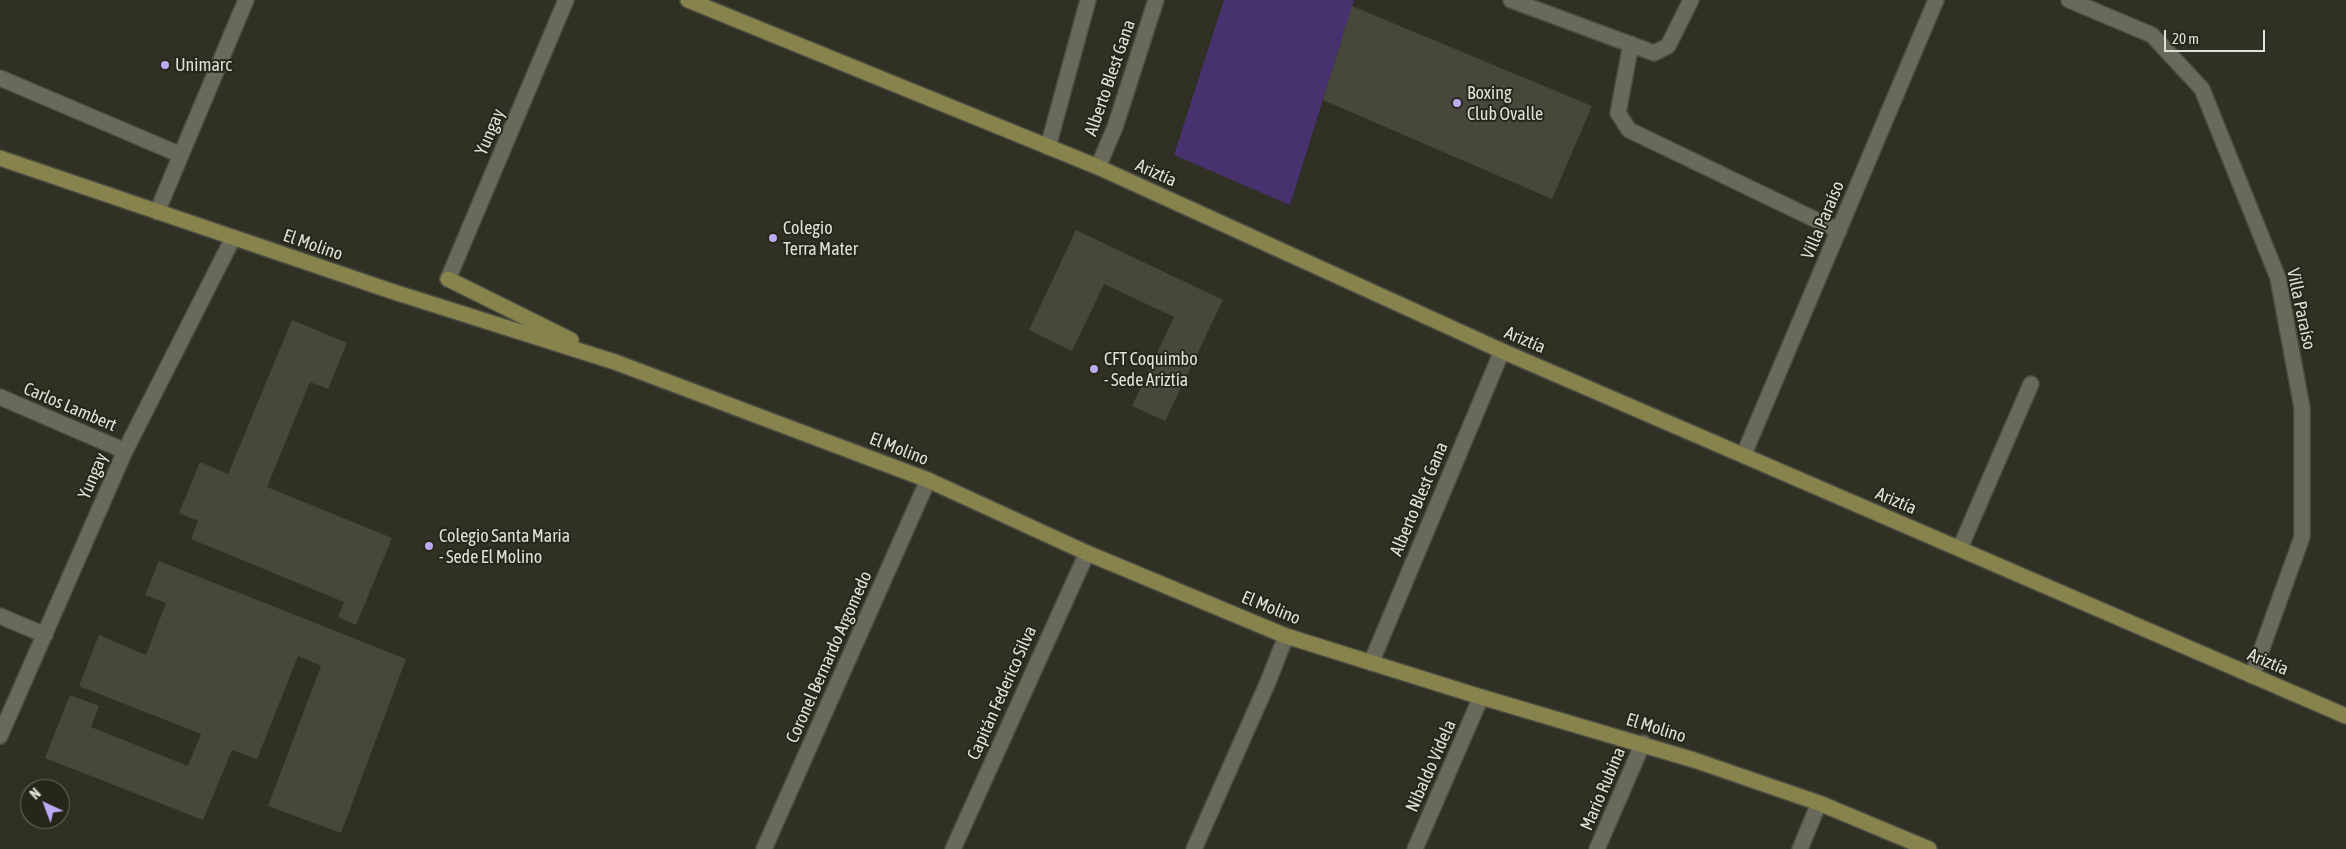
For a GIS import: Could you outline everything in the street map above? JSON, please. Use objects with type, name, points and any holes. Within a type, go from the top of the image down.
[{"type":"main road","name":"Ariztía","points":[[688,0],[1098,167],[1502,351],[1744,454],[2346,716]]},
{"type":"main road","name":"El Molino","points":[[0,158],[233,238],[615,362],[928,480],[1086,553],[1286,636],[1481,697],[1643,743],[1819,803],[1929,849]]},
{"type":"main road","name":"El Molino","points":[[448,279],[615,362]]},
{"type":"street","points":[[157,212],[246,0]]},
{"type":"street","name":"Yungay","points":[[448,279],[566,0]]},
{"type":"street","points":[[1048,147],[1088,0]]},
{"type":"street","name":"Alberto Blest Gana","points":[[1098,167],[1115,128],[1156,0]]},
{"type":"street","points":[[1510,0],[1654,53],[1668,46],[1691,0]]},
{"type":"street","name":"Villa Paraíso","points":[[1744,454],[1936,0]]},
{"type":"street","name":"Villa Paraíso","points":[[2069,0],[2152,36],[2202,89],[2278,278],[2302,408],[2302,537],[2252,676]]},
{"type":"street","points":[[1631,44],[1618,113],[1630,130],[1839,231]]},
{"type":"street","points":[[0,78],[181,155]]},
{"type":"street","name":"Yungay","points":[[0,736],[125,451],[233,238]]},
{"type":"street","name":"Alberto Blest Gana","points":[[1372,663],[1502,351]]},
{"type":"street","points":[[1960,548],[2031,384]]},
{"type":"street","name":"Carlos Lambert","points":[[0,397],[125,451]]},
{"type":"street","name":"Coronel Bernardo Argomedo","points":[[764,849],[928,480]]},
{"type":"street","name":"Capitán Federico Silva","points":[[953,849],[1086,553]]},
{"type":"street","points":[[0,616],[45,635]]},
{"type":"street","points":[[1194,849],[1268,682],[1286,636]]},
{"type":"street","name":"Nibaldo Videla","points":[[1415,849],[1481,697]]},
{"type":"street","name":"Mario Rubina","points":[[1597,849],[1643,743]]},
{"type":"street","points":[[1800,849],[1819,803]]},
{"type":"shaded area","points":[[1224,0],[1354,0],[1290,205],[1174,155]]},
{"type":"building","name":"Boxing Club Ovalle","points":[[1352,6],[1592,106],[1552,199],[1323,100]]},
{"type":"building","points":[[1076,230],[1223,300],[1165,421],[1132,406],[1174,317],[1104,284],[1072,351],[1029,330]]},
{"type":"building","points":[[292,320],[347,343],[328,389],[310,382],[267,487],[392,538],[356,625],[338,617],[344,602],[191,539],[198,521],[179,513],[200,462],[228,474]]},
{"type":"building","points":[[159,561],[406,659],[341,833],[268,806],[321,666],[298,656],[257,759],[232,750],[203,820],[45,758],[70,695],[99,706],[91,727],[188,766],[201,734],[79,686],[99,635],[146,655],[166,603],[145,595]]},
{"type":"place","name":"Unimarc","points":[[165,65]]},
{"type":"place","name":"Boxing Club Ovalle","points":[[1457,103]]},
{"type":"place","name":"Colegio Terra Mater","points":[[773,238]]},
{"type":"place","name":"CFT Coquimbo - Sede Ariztía","points":[[1094,369]]},
{"type":"place","name":"Colegio Santa Maria - Sede El Molino","points":[[429,546]]}]
